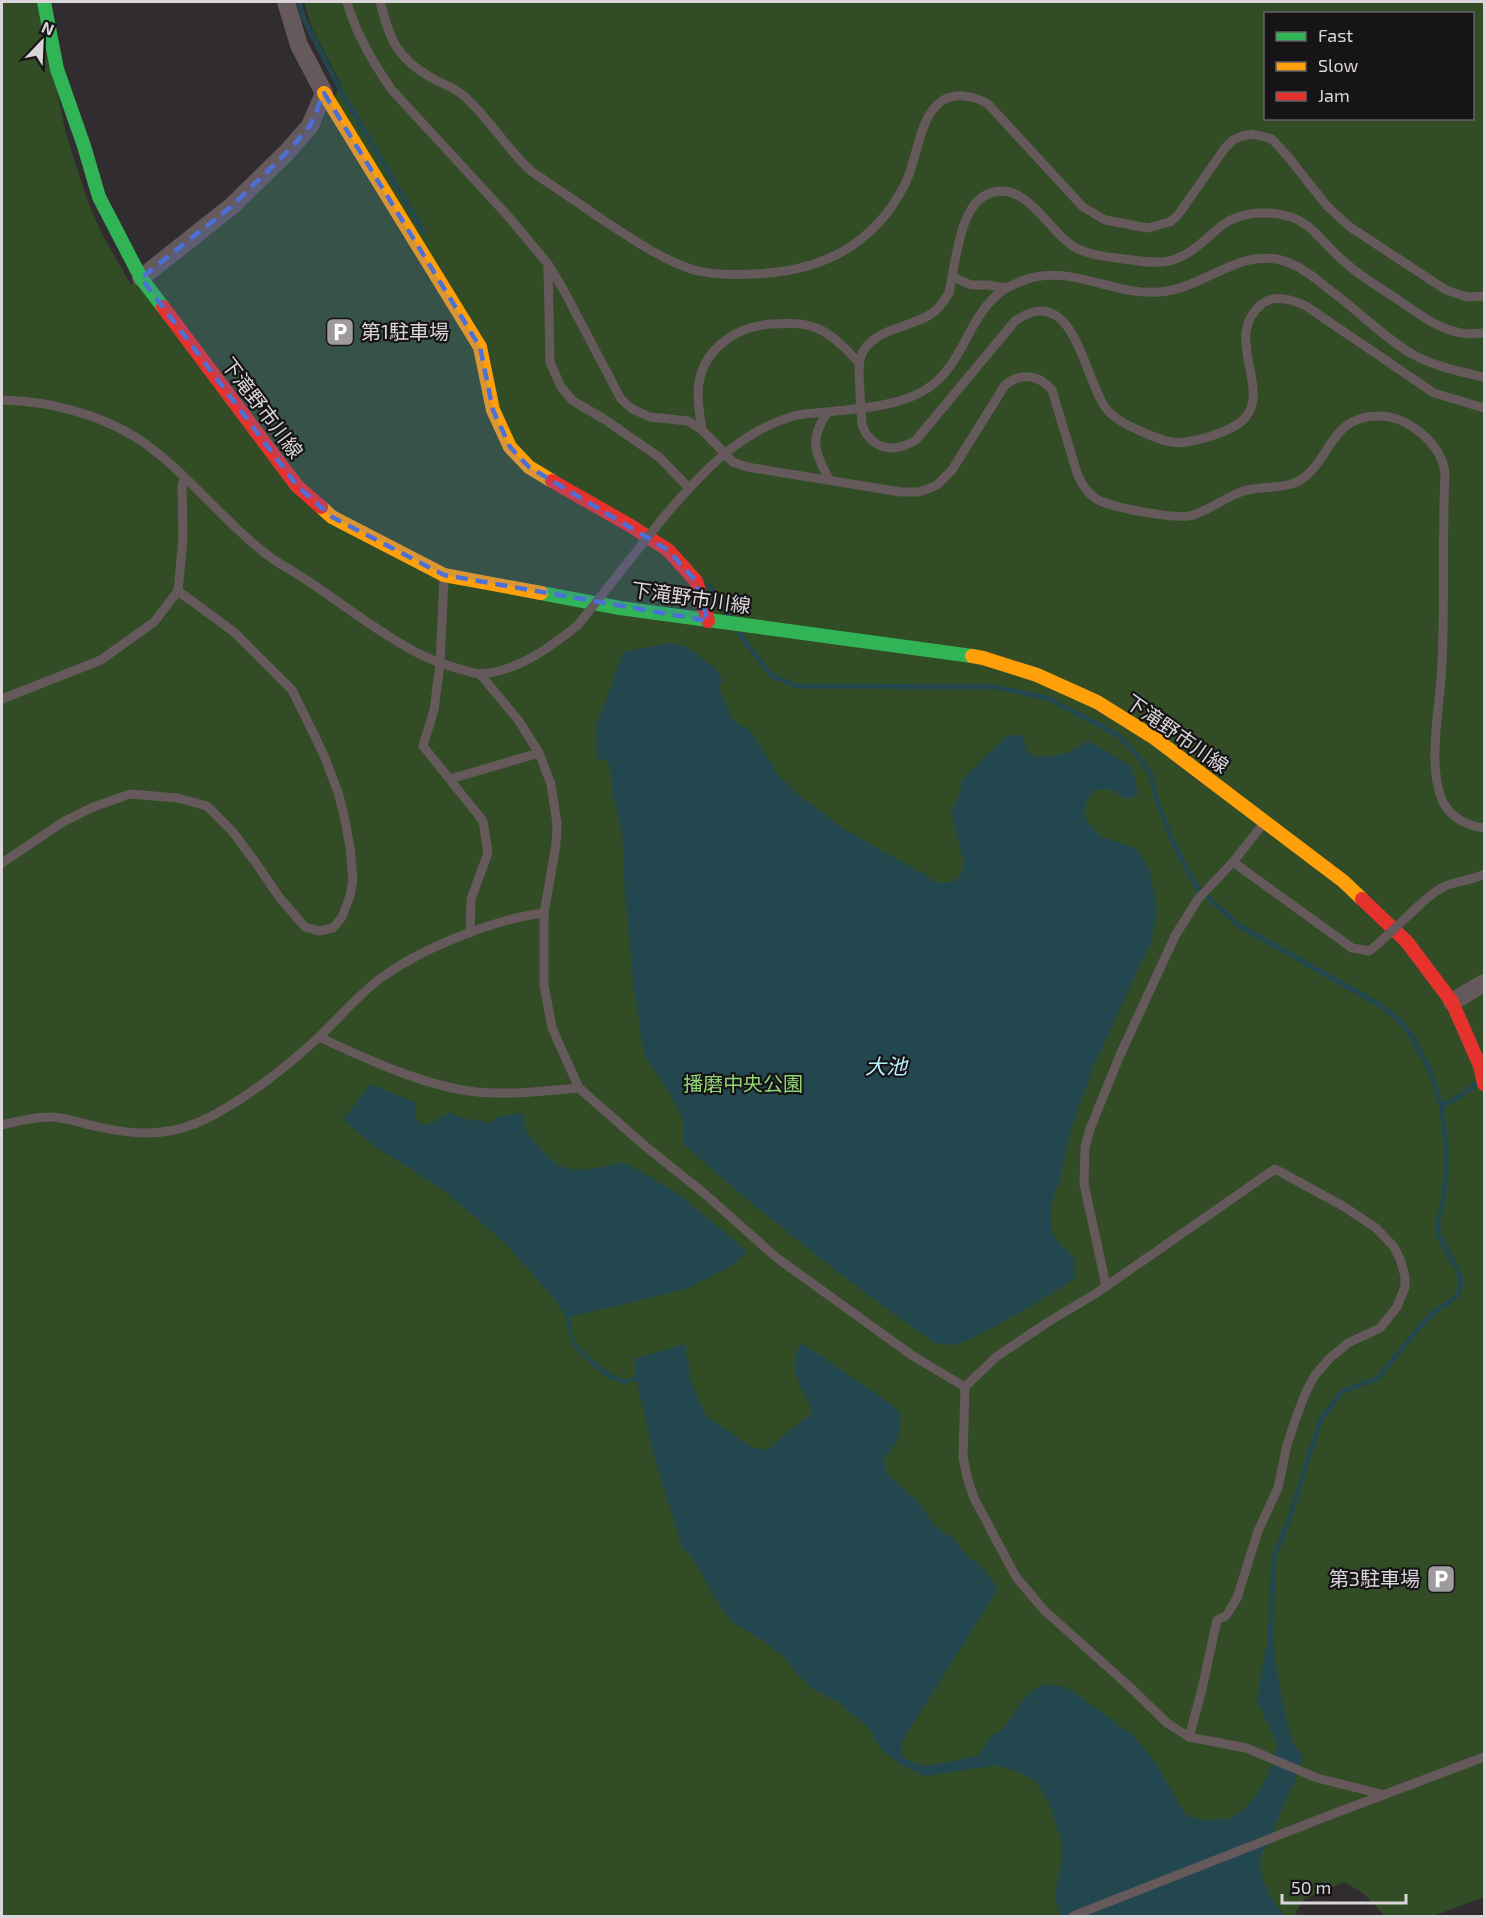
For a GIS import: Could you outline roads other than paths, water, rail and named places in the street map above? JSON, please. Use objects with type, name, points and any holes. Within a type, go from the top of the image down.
[{"type":"main road","name":"下滝野市川線","points":[[44,2],[57,69],[99,197],[141,278],[297,486],[332,517],[444,575],[620,608],[983,658],[1037,675],[1097,702],[1153,737],[1343,881],[1407,942],[1452,1002],[1485,1084]]},
{"type":"main road","points":[[324,93],[480,347],[493,410],[510,447],[529,467],[668,550],[696,581],[708,621]]},
{"type":"street","points":[[141,278],[233,205],[310,126],[324,93],[299,45],[286,2]]},
{"type":"street","points":[[1452,1002],[1485,983]]},
{"type":"lane","points":[[347,2],[363,43],[391,89],[507,215],[548,264],[621,399],[632,409],[650,417],[688,421],[702,430],[733,462],[747,467],[901,492],[918,492],[937,485],[952,470],[1005,385],[1022,376],[1043,381],[1052,390],[1082,485],[1090,494],[1105,504],[1119,508],[1181,517],[1192,516],[1246,490],[1287,485],[1300,480],[1309,473],[1340,431],[1355,420],[1382,416],[1405,422],[1426,436],[1442,459],[1445,474],[1443,635],[1436,778],[1440,796],[1447,809],[1456,818],[1471,826],[1485,828]]},
{"type":"lane","points":[[380,2],[388,29],[402,57],[414,68],[462,94],[479,111],[515,156],[531,171],[644,246],[668,259],[697,270],[733,275],[788,272],[820,263],[842,253],[878,224],[896,199],[906,183],[928,118],[934,107],[948,98],[969,96],[988,104],[1083,207],[1105,220],[1148,228],[1170,222],[1187,204],[1225,148],[1233,140],[1253,134],[1272,139],[1327,206],[1350,227],[1446,290],[1467,297],[1485,296]]},
{"type":"lane","points":[[1485,333],[1465,334],[1440,326],[1350,267],[1311,228],[1292,218],[1269,212],[1257,212],[1234,219],[1223,225],[1191,252],[1169,261],[1150,262],[1085,252],[1072,246],[1021,197],[1008,192],[995,192],[977,201],[968,214],[949,293],[934,312],[877,338],[865,349],[859,363],[862,426],[865,434],[882,447],[907,446],[916,440],[1015,321],[1032,312],[1048,311],[1063,320],[1075,337],[1099,397],[1113,416],[1131,427],[1173,443],[1186,443],[1230,428],[1245,418],[1252,402],[1246,327],[1250,316],[1256,309],[1267,300],[1281,298],[1306,306],[1434,393],[1485,408]]},
{"type":"lane","points":[[2,400],[23,401],[78,411],[139,440],[185,478],[263,552],[356,616],[413,652],[440,664],[480,674],[525,661],[548,649],[578,625],[700,475],[744,437],[795,416],[868,407],[915,395],[934,384],[952,366],[984,309],[997,294],[1035,276],[1063,275],[1129,290],[1159,292],[1186,287],[1242,261],[1256,259],[1287,262],[1309,274],[1413,355],[1446,368],[1485,376]]},
{"type":"lane","points":[[548,264],[550,362],[561,387],[573,401],[604,419],[659,457],[689,488]]},
{"type":"lane","points":[[953,277],[971,285],[1006,288]]},
{"type":"lane","points":[[702,430],[698,392],[704,368],[711,354],[734,333],[762,325],[789,323],[806,325],[834,339],[859,363]]},
{"type":"lane","points":[[828,412],[819,424],[815,448],[829,479]]},
{"type":"lane","points":[[2,699],[101,660],[154,622],[178,591],[183,538],[182,484],[185,478]]},
{"type":"lane","points":[[444,575],[440,664],[434,710],[423,746],[483,821],[488,853],[471,899],[470,933]]},
{"type":"lane","points":[[2,863],[63,822],[93,807],[129,794],[177,798],[207,806],[232,831],[279,897],[305,927],[319,931],[333,928],[342,917],[353,880],[345,820],[338,792],[323,753],[292,690],[234,632],[178,591]]},
{"type":"lane","points":[[480,674],[519,721],[539,753],[551,784],[557,824],[554,864],[544,913],[544,984],[552,1028],[579,1088],[777,1258],[913,1356],[965,1387]]},
{"type":"lane","points":[[450,779],[539,753]]},
{"type":"lane","points":[[1106,1285],[1083,1184],[1085,1147],[1090,1129],[1120,1055],[1175,936],[1198,899],[1233,862],[1265,821]]},
{"type":"lane","points":[[1233,862],[1352,948],[1369,951],[1429,896],[1442,887],[1469,881],[1485,874]]},
{"type":"lane","points":[[2,1125],[24,1119],[52,1117],[115,1131],[141,1134],[170,1131],[196,1123],[258,1088],[319,1036],[381,978],[419,954],[470,933],[525,915],[544,913]]},
{"type":"lane","points":[[319,1036],[357,1055],[407,1074],[469,1091],[512,1093],[579,1088]]},
{"type":"lane","points":[[1189,1737],[1217,1620],[1226,1616],[1237,1598],[1258,1531],[1278,1488],[1287,1445],[1305,1394],[1315,1375],[1330,1358],[1348,1343],[1380,1328],[1396,1307],[1405,1287],[1405,1276],[1400,1259],[1394,1247],[1376,1228],[1343,1206],[1275,1169],[1095,1294],[996,1357],[965,1387],[963,1457],[974,1498],[1016,1577],[1044,1610],[1167,1723],[1189,1737],[1246,1748],[1317,1778],[1385,1795]]},
{"type":"lane","points":[[1073,1917],[1325,1817],[1485,1757]]},
{"type":"water","name":"大池","points":[[670,643],[687,647],[715,668],[723,681],[719,688],[732,719],[753,734],[778,775],[794,791],[844,829],[939,883],[951,882],[962,872],[964,863],[951,814],[963,778],[1006,737],[1013,734],[1023,737],[1028,752],[1034,757],[1063,754],[1076,749],[1088,740],[1129,765],[1133,770],[1138,794],[1129,799],[1110,789],[1095,790],[1087,799],[1084,812],[1087,821],[1100,836],[1135,848],[1142,857],[1150,872],[1157,911],[1152,940],[1094,1065],[1070,1132],[1059,1184],[1052,1202],[1052,1230],[1056,1239],[1076,1261],[1073,1265],[1076,1277],[1063,1287],[964,1342],[948,1345],[936,1344],[807,1248],[683,1144],[684,1121],[667,1089],[644,1056],[633,981],[625,897],[622,830],[612,794],[610,768],[606,760],[597,759],[596,727],[623,652]]},
{"type":"water","points":[[370,1084],[415,1102],[415,1118],[423,1125],[432,1123],[449,1112],[460,1118],[490,1123],[499,1116],[522,1113],[527,1132],[542,1151],[557,1164],[583,1170],[623,1162],[673,1190],[747,1253],[729,1267],[686,1289],[570,1317],[575,1341],[590,1357],[612,1374],[623,1379],[631,1379],[635,1373],[634,1359],[685,1344],[689,1376],[706,1416],[753,1448],[768,1450],[812,1413],[811,1406],[798,1382],[795,1369],[796,1356],[802,1343],[901,1413],[898,1440],[883,1461],[888,1475],[917,1501],[937,1529],[953,1537],[968,1557],[983,1568],[998,1589],[902,1741],[902,1757],[922,1766],[980,1755],[990,1737],[1002,1729],[1030,1692],[1047,1685],[1057,1686],[1071,1690],[1134,1736],[1156,1764],[1185,1814],[1200,1820],[1228,1819],[1242,1811],[1255,1797],[1269,1773],[1277,1745],[1257,1701],[1263,1660],[1272,1626],[1278,1679],[1285,1713],[1293,1744],[1303,1756],[1294,1783],[1260,1859],[1261,1874],[1271,1898],[1285,1916],[1060,1916],[1055,1897],[1062,1857],[1061,1840],[1049,1803],[1036,1782],[1023,1774],[997,1765],[925,1776],[901,1765],[880,1748],[869,1728],[839,1703],[811,1688],[786,1659],[766,1643],[731,1621],[715,1598],[693,1558],[682,1547],[653,1453],[637,1383],[632,1381],[626,1384],[609,1379],[592,1366],[573,1346],[564,1314],[552,1296],[505,1243],[442,1189],[377,1148],[343,1120]]},
{"type":"waterway","points":[[299,2],[304,19],[342,93],[424,232]]},
{"type":"waterway","points":[[709,585],[728,616]]},
{"type":"waterway","points":[[740,634],[772,676],[797,686],[996,687],[1047,698],[1118,735],[1137,755],[1151,775],[1155,795],[1171,838],[1196,886],[1238,925],[1380,1005],[1399,1020],[1413,1038],[1429,1069],[1442,1106],[1446,1174],[1438,1235],[1461,1280],[1459,1293],[1421,1325],[1378,1378],[1341,1392],[1320,1421],[1289,1519],[1274,1557],[1270,1639]]},
{"type":"waterway","points":[[1442,1106],[1476,1084]]},
{"type":"place","name":"第1駐車場","points":[[340,332]]},
{"type":"place","name":"第3駐車場","points":[[1441,1579]]},
{"type":"park label","name":"播磨中央公園","points":[[743,1084]]}]
